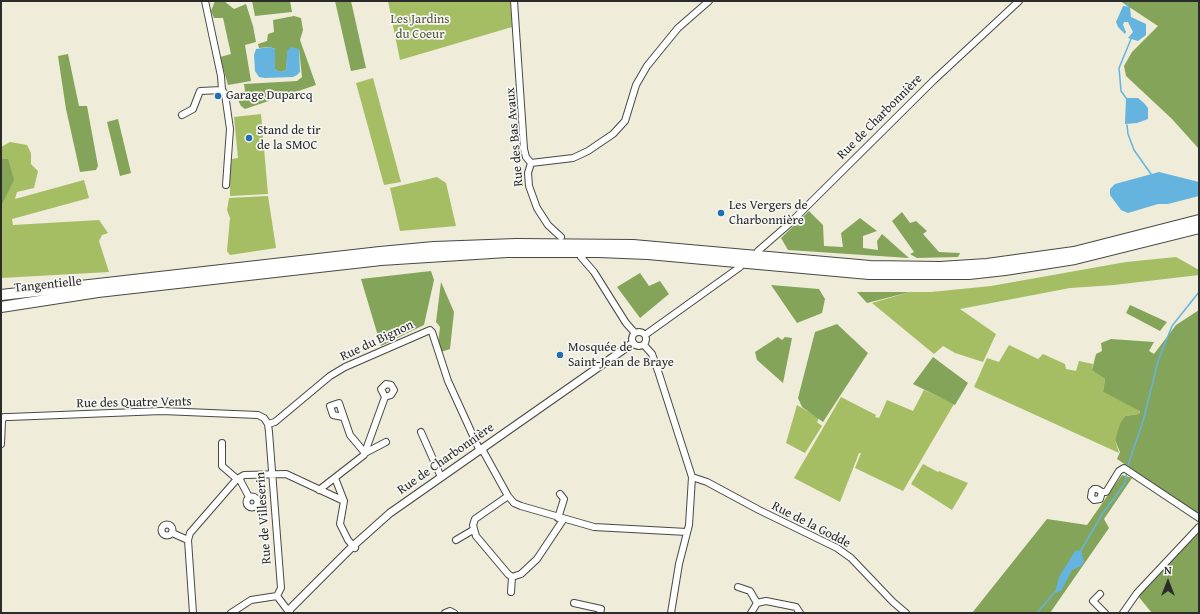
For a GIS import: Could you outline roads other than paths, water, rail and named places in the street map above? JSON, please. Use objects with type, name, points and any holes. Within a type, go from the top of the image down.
[{"type":"highway","points":[[1,294],[388,252],[516,244],[584,243],[633,245],[870,266],[940,268],[987,264],[1074,252],[1199,220]]},
{"type":"highway","points":[[1,307],[98,292],[381,260],[433,255],[514,252],[599,252],[648,254],[869,274],[969,274],[1075,259],[1199,228]]},
{"type":"highway","name":"Tangentielle","points":[[1,303],[98,292]]},
{"type":"street","points":[[205,1],[222,76],[222,90],[225,94],[230,129],[226,185]]},
{"type":"street","name":"Rue des Bas Avaux","points":[[514,1],[524,149],[526,157],[530,163],[528,173],[529,186],[537,208],[548,225],[561,237]]},
{"type":"street","points":[[530,163],[560,161],[572,158],[588,151],[612,134],[625,121],[636,86],[647,66],[678,28],[709,1]]},
{"type":"street","name":"Rue de Charbonnière","points":[[758,251],[789,224],[934,80],[1019,1]]},
{"type":"street","points":[[182,115],[195,106],[196,98],[200,91],[222,90]]},
{"type":"street","points":[[581,257],[594,272],[626,323],[635,333]]},
{"type":"street","points":[[645,335],[740,267]]},
{"type":"street","name":"Rue du Bignon","points":[[268,424],[275,422],[330,376],[345,367],[430,330],[432,332],[448,381],[481,450]]},
{"type":"street","points":[[635,333],[642,332],[645,335]]},
{"type":"street","points":[[635,333],[632,336],[633,343],[639,346],[644,345]]},
{"type":"street","points":[[644,345],[646,341],[645,335]]},
{"type":"street","name":"Rue de Charbonnière","points":[[289,613],[290,609],[390,513],[633,343]]},
{"type":"street","points":[[644,345],[652,354],[692,477],[691,509],[679,564],[671,613]]},
{"type":"street","points":[[365,452],[385,397]]},
{"type":"street","name":"Rue des Quatre Vents","points":[[1,444],[2,421],[4,418],[162,411],[250,414],[258,415],[264,418]]},
{"type":"street","points":[[343,417],[350,435],[365,452]]},
{"type":"street","name":"Rue de Villeserin","points":[[264,418],[268,424],[281,588],[277,596]]},
{"type":"street","points":[[420,432],[441,477]]},
{"type":"street","points":[[319,490],[365,452],[386,442]]},
{"type":"street","points":[[222,443],[222,466],[238,478],[249,497]]},
{"type":"street","points":[[481,450],[508,496],[517,505],[561,519],[594,527],[687,532]]},
{"type":"street","points":[[1102,492],[1106,492],[1119,471],[1127,469],[1199,518]]},
{"type":"street","points":[[193,613],[188,540],[190,533],[238,478],[244,475],[286,474],[344,501]]},
{"type":"street","name":"Rue de la Godde","points":[[692,477],[707,482],[759,510],[837,548],[851,558],[888,597],[906,613]]},
{"type":"street","points":[[335,478],[344,501],[340,524],[354,547]]},
{"type":"street","points":[[512,577],[521,574],[537,559],[561,519],[564,499],[560,494]]},
{"type":"street","points":[[508,496],[475,519],[473,522],[473,530],[512,577]]},
{"type":"street","points":[[1123,613],[1137,593],[1199,526]]},
{"type":"street","points":[[456,540],[473,530]]},
{"type":"street","points":[[172,533],[188,540]]},
{"type":"street","points":[[511,592],[512,577]]},
{"type":"street","points":[[738,587],[750,591],[757,603]]},
{"type":"street","points":[[1100,594],[1094,601],[1105,613]]},
{"type":"street","points":[[231,613],[251,600],[277,596],[289,613]]},
{"type":"street","points":[[757,603],[770,601],[793,606],[798,608],[800,613]]},
{"type":"street","points":[[574,603],[601,609],[600,613]]},
{"type":"street","points":[[751,613],[757,603]]},
{"type":"street","points":[[445,613],[450,611],[454,613]]},
{"type":"water","points":[[1123,6],[1130,7],[1131,17],[1146,24],[1146,35],[1138,41],[1128,38],[1133,32],[1128,22],[1124,22],[1123,25],[1126,32],[1125,34],[1118,27],[1116,22]]},
{"type":"water","points":[[270,47],[275,49],[275,69],[282,72],[286,70],[287,51],[291,47],[299,49],[300,72],[293,77],[259,77],[255,71],[254,55],[256,49]]},
{"type":"water","points":[[1126,98],[1138,98],[1144,103],[1148,108],[1148,119],[1137,123],[1125,124]]},
{"type":"water","points":[[1159,172],[1199,182],[1199,196],[1168,204],[1158,204],[1128,213],[1121,210],[1110,195],[1110,189],[1115,184]]},
{"type":"water","points":[[1081,550],[1084,561],[1081,566],[1072,570],[1061,591],[1055,593],[1059,577],[1075,551]]},
{"type":"waterway","points":[[1127,6],[1129,1]]},
{"type":"waterway","points":[[1126,98],[1121,91],[1119,68],[1131,39]]},
{"type":"waterway","points":[[1127,125],[1128,134],[1134,150],[1151,174]]},
{"type":"waterway","points":[[1127,468],[1143,421],[1158,361],[1172,326],[1199,292]]},
{"type":"waterway","points":[[1080,552],[1103,513],[1125,483],[1127,471]]},
{"type":"waterway","points":[[1037,613],[1056,591]]},
{"type":"place","name":"Garage Duparcq","points":[[218,96]]},
{"type":"place","name":"Stand de tir de la SMOC","points":[[249,138]]},
{"type":"place","name":"Les Vergers de Charbonnière","points":[[721,213]]},
{"type":"place","name":"Mosquée de Saint-Jean de Braye","points":[[560,355]]},
{"type":"park label","name":"Les Jardins du Coeur","points":[[420,28]]}]
